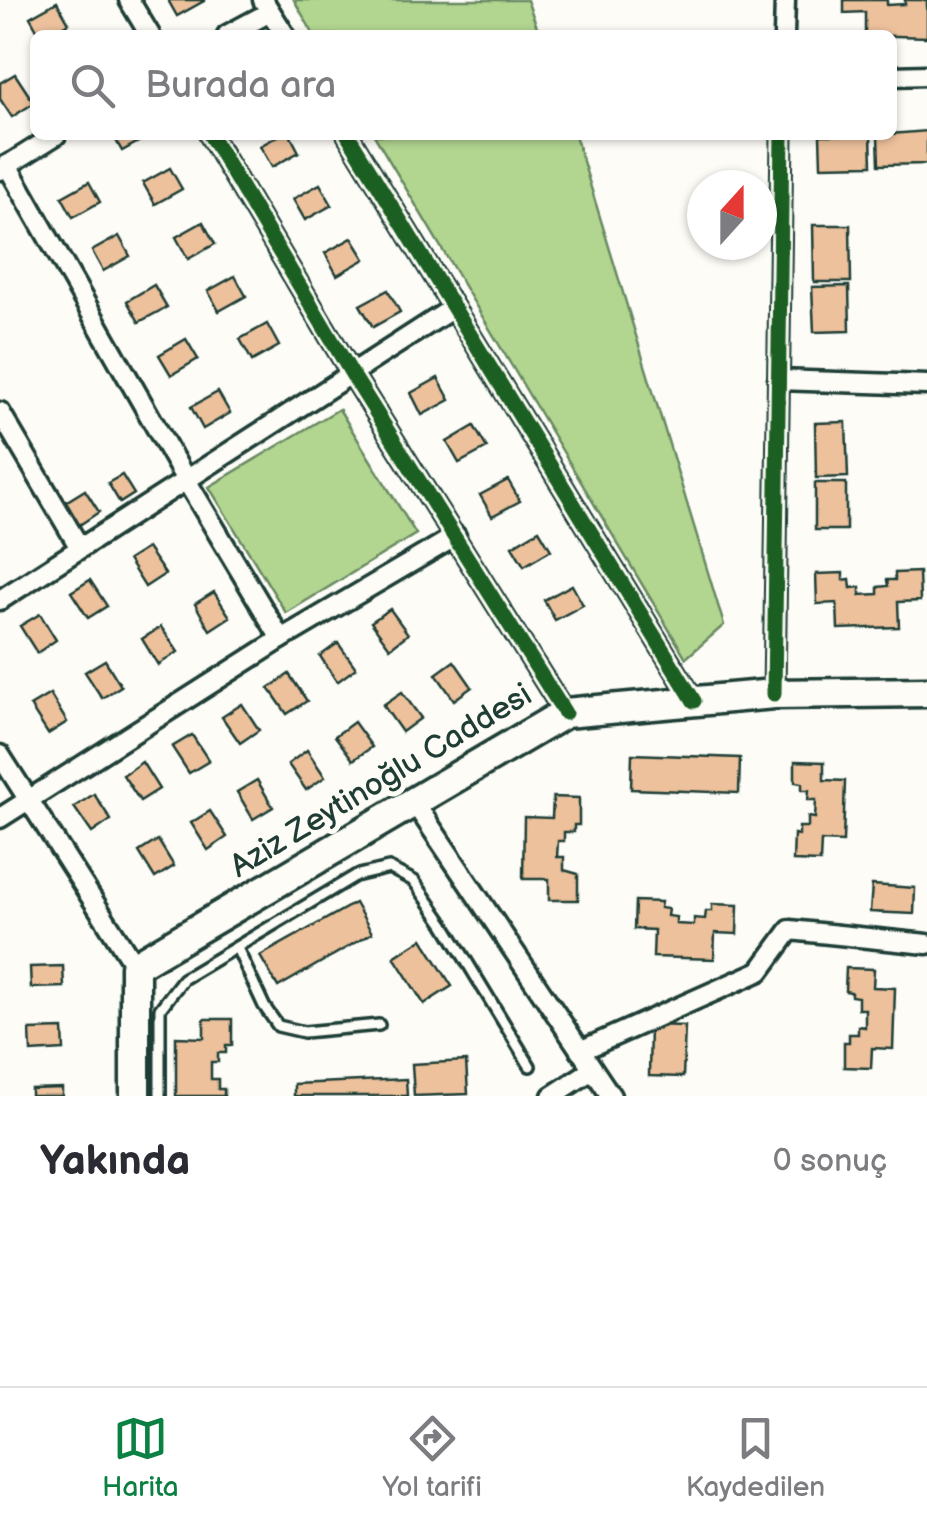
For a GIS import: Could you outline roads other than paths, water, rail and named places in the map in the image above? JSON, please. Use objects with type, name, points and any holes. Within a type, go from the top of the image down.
[{"type":"main road","name":"Aziz Zeytinoğlu Caddesi","points":[[135,966],[565,713],[774,694],[927,692]]},
{"type":"main road","points":[[135,966],[135,1096]]},
{"type":"street","points":[[128,0],[147,30]]},
{"type":"street","points":[[784,30],[785,0]]},
{"type":"street","points":[[234,30],[266,6],[282,30]]},
{"type":"street","points":[[897,76],[927,75]]},
{"type":"street","points":[[48,140],[4,167],[281,639]]},
{"type":"street","points":[[213,140],[352,374],[565,713]]},
{"type":"street","points":[[351,140],[694,702]]},
{"type":"street","points":[[774,694],[782,140]]},
{"type":"street","points":[[0,600],[454,308]]},
{"type":"street","points":[[778,380],[927,385]]},
{"type":"street","points":[[0,412],[80,548]]},
{"type":"street","points":[[0,818],[281,639],[456,536]]},
{"type":"street","points":[[0,754],[135,966]]},
{"type":"street","points":[[414,802],[610,1096]]},
{"type":"street","points":[[580,1051],[760,972],[790,930],[927,944]]},
{"type":"street","points":[[552,1096],[592,1070]]},
{"type":"lane","points":[[160,1096],[160,1009],[183,980],[354,876],[389,868],[414,881],[530,1066]]},
{"type":"lane","points":[[237,948],[264,1006],[278,1026],[304,1032],[379,1025]]}]
